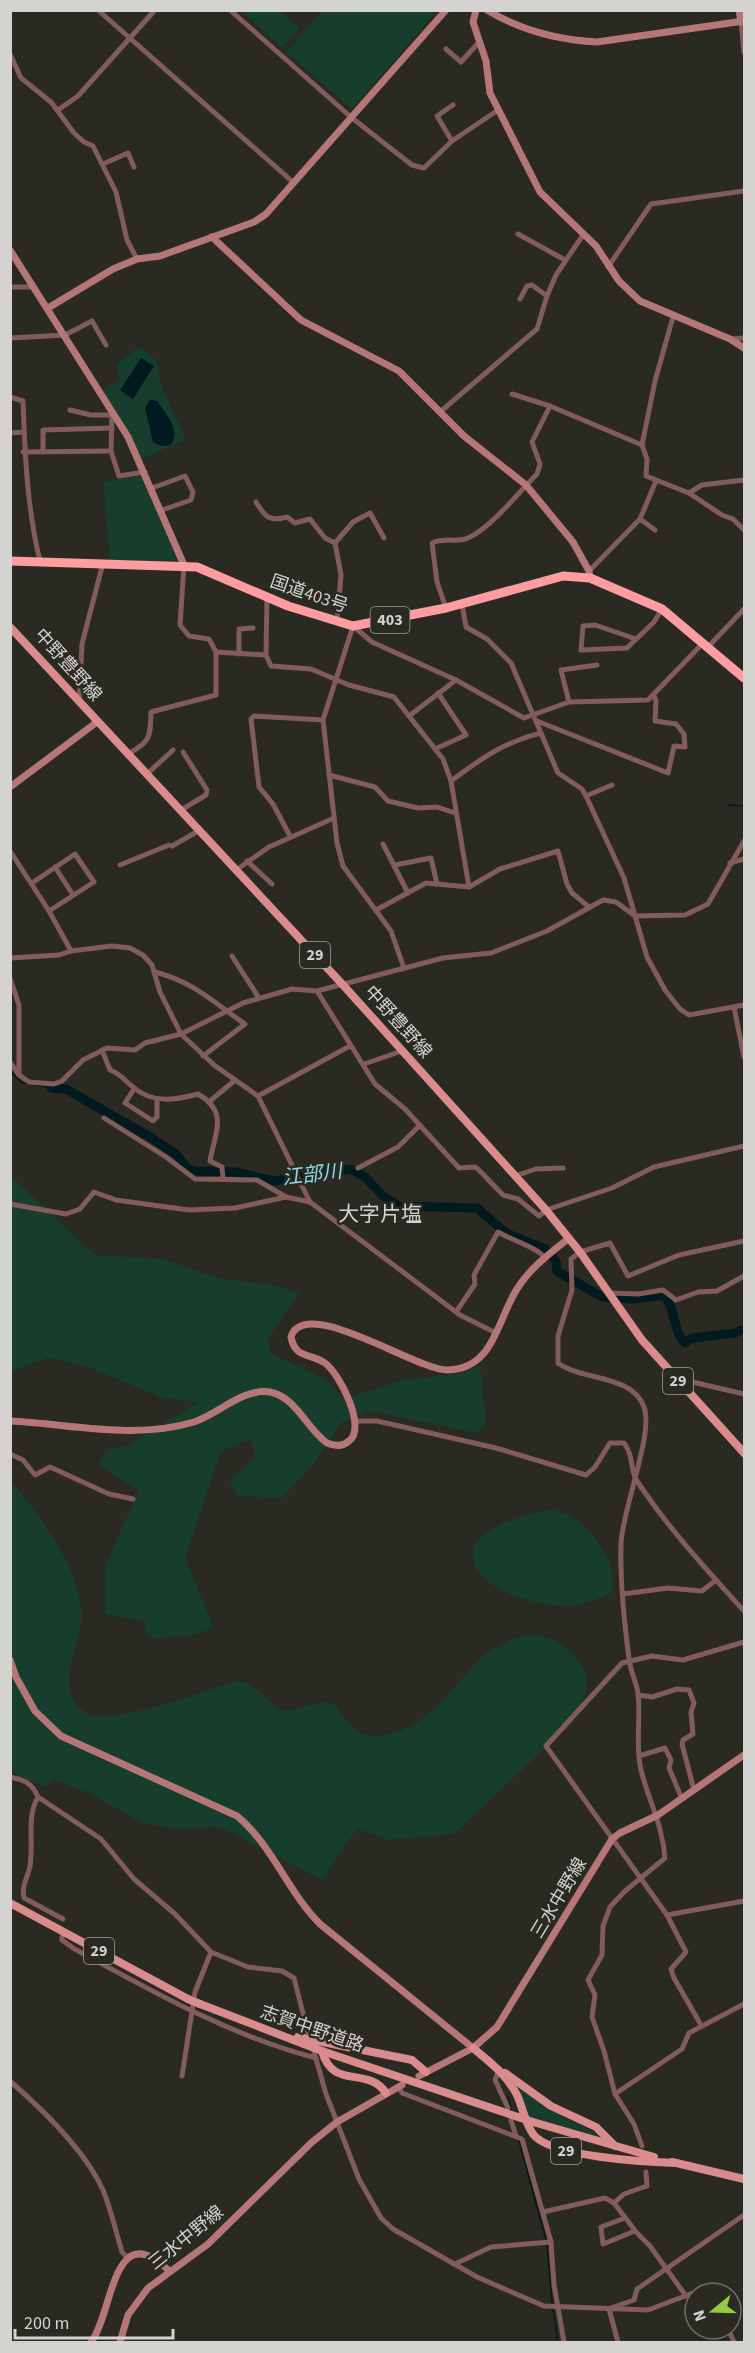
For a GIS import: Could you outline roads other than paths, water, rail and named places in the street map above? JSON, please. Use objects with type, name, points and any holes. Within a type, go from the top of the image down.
[{"type":"highway","name":"国道403号","points":[[10,561],[184,565],[210,571],[267,597],[353,626],[446,608],[563,576],[590,575],[662,609],[744,678]]},
{"type":"main road","name":"中野豊野線","points":[[10,627],[343,985],[546,1210],[580,1252],[642,1340],[744,1453]]},
{"type":"main road","name":"志賀中野道路","points":[[10,1903],[188,1999],[196,2008],[271,2032],[317,2054],[515,2119],[533,2122],[618,2148]]},
{"type":"main road","name":"29","points":[[271,2032],[412,2060],[423,2074]]},
{"type":"main road","name":"29","points":[[473,2048],[499,2070],[551,2106],[596,2127],[618,2148],[744,2179]]},
{"type":"main road","points":[[317,2054],[334,2072],[376,2082],[386,2093]]},
{"type":"main road","name":"29","points":[[499,2070],[515,2091],[533,2133],[549,2146],[590,2154],[676,2163]]},
{"type":"street","points":[[98,10],[294,183]]},
{"type":"street","points":[[58,110],[78,96],[155,10]]},
{"type":"street","points":[[230,10],[352,118],[406,158],[412,165],[424,168],[452,141],[498,110]]},
{"type":"street","points":[[48,308],[113,269],[137,259],[160,256],[254,222],[266,214],[446,10]]},
{"type":"street","points":[[476,10],[473,22],[486,62],[490,93],[540,192],[596,246],[608,267],[640,301],[673,317],[730,339],[744,348]]},
{"type":"street","points":[[487,10],[519,26],[545,34],[597,42],[742,21]]},
{"type":"street","points":[[739,10],[744,52]]},
{"type":"street","points":[[460,62],[480,41]]},
{"type":"street","points":[[446,49],[466,67]]},
{"type":"street","points":[[10,54],[21,78],[58,110],[74,133],[93,146],[116,192],[127,240],[137,259]]},
{"type":"street","points":[[452,141],[437,116],[453,105]]},
{"type":"street","points":[[103,164],[128,153],[134,167]]},
{"type":"street","points":[[608,267],[651,204],[744,191]]},
{"type":"street","points":[[518,234],[565,260]]},
{"type":"street","points":[[440,412],[537,329],[547,296],[565,260],[583,235]]},
{"type":"street","points":[[212,237],[301,320],[387,364],[407,378],[464,436],[526,485],[573,542],[590,575],[640,519],[656,481]]},
{"type":"street","points":[[10,250],[112,412],[145,472],[184,565],[180,625],[189,636],[209,639],[216,652],[216,695],[151,711],[151,732],[147,740],[128,754]]},
{"type":"street","points":[[520,299],[527,286],[532,285],[547,296]]},
{"type":"street","points":[[10,286],[34,287]]},
{"type":"street","points":[[673,317],[657,372],[642,445],[647,459],[646,477],[689,493],[722,515],[733,519],[744,530]]},
{"type":"street","points":[[10,338],[65,335],[92,321],[106,345]]},
{"type":"street","points":[[730,339],[744,338]]},
{"type":"street","points":[[512,394],[550,406],[642,445]]},
{"type":"street","points":[[10,397],[23,401],[23,452],[33,531],[40,561]]},
{"type":"street","points":[[446,608],[436,582],[432,543],[443,538],[466,539],[472,536],[526,485],[539,469],[532,442],[550,406]]},
{"type":"street","points":[[70,410],[91,415],[112,412]]},
{"type":"street","points":[[112,412],[111,451],[119,476],[145,472]]},
{"type":"street","points":[[43,452],[43,430],[112,428]]},
{"type":"street","points":[[10,433],[24,432]]},
{"type":"street","points":[[23,452],[111,451]]},
{"type":"street","points":[[152,488],[185,476],[193,492],[191,500],[162,510]]},
{"type":"street","points":[[689,493],[702,485],[744,480]]},
{"type":"street","points":[[256,502],[265,517],[274,521],[286,517],[295,523],[310,519],[325,538],[335,543]]},
{"type":"street","points":[[337,621],[340,575],[335,543],[353,522],[370,513],[384,538]]},
{"type":"street","points":[[640,519],[655,530]]},
{"type":"street","points":[[80,702],[82,644],[103,563]]},
{"type":"street","points":[[267,597],[266,655],[271,666],[311,669],[394,697],[443,759],[451,781],[470,887]]},
{"type":"street","points":[[462,604],[466,627],[487,639],[511,663],[558,773],[582,789],[586,796],[624,878],[647,957],[665,990],[680,1009],[694,1015],[744,1005]]},
{"type":"street","points":[[636,639],[595,625],[583,626],[581,650],[627,648],[654,622],[662,609]]},
{"type":"street","points":[[404,968],[391,931],[378,909],[344,866],[337,843],[323,720],[353,626],[372,642],[456,680],[524,718],[568,702],[642,702],[654,696],[744,609]]},
{"type":"street","points":[[238,654],[240,629],[253,628]]},
{"type":"street","points":[[216,652],[266,655]]},
{"type":"street","points":[[568,702],[561,670],[597,664]]},
{"type":"street","points":[[409,716],[456,680]]},
{"type":"street","points":[[435,749],[466,735],[438,693]]},
{"type":"street","points":[[537,721],[668,773],[674,746],[686,747],[684,734],[676,724],[655,721],[654,696]]},
{"type":"street","points":[[290,836],[273,804],[259,787],[251,719],[254,716],[323,720]]},
{"type":"street","points":[[10,787],[97,722]]},
{"type":"street","points":[[451,781],[498,747],[515,739],[541,733]]},
{"type":"street","points":[[147,774],[173,750]]},
{"type":"street","points":[[182,810],[206,795],[207,790],[183,752]]},
{"type":"street","points":[[329,776],[375,787],[387,801],[418,808],[437,807],[455,813]]},
{"type":"street","points":[[586,796],[612,784]]},
{"type":"street","points":[[236,870],[290,836],[334,818]]},
{"type":"street","points":[[120,865],[170,846],[200,830]]},
{"type":"street","points":[[10,1062],[19,1075],[29,1082],[54,1084],[62,1081],[82,1060],[102,1050],[135,1050],[145,1043],[181,1034],[225,1010],[292,989],[317,991],[443,958],[491,953],[547,931],[603,900],[616,902],[635,916],[685,915],[708,904],[744,841]]},
{"type":"street","points":[[383,844],[408,893]]},
{"type":"street","points":[[10,851],[49,910],[71,951]]},
{"type":"street","points":[[378,909],[426,883],[470,887],[500,869],[558,851],[567,884],[572,892],[589,907]]},
{"type":"street","points":[[32,883],[75,854],[94,882],[49,910]]},
{"type":"street","points":[[395,865],[431,858],[437,884]]},
{"type":"street","points":[[730,863],[744,859]]},
{"type":"street","points":[[248,861],[272,884]]},
{"type":"street","points":[[55,867],[73,895]]},
{"type":"street","points":[[10,958],[59,955],[71,951],[112,946],[130,948],[143,955],[155,972],[160,992],[181,1034],[203,1056],[258,1096],[310,1202]]},
{"type":"street","points":[[232,956],[259,998]]},
{"type":"street","points":[[155,972],[178,978],[201,990],[245,1024],[203,1056]]},
{"type":"street","points":[[10,978],[19,1005],[19,1075]]},
{"type":"street","points":[[317,991],[375,1084],[405,1109],[459,1168],[479,1170],[504,1195],[518,1199],[539,1216],[546,1210],[612,1188],[654,1167],[744,1146]]},
{"type":"street","points":[[734,1007],[744,1057]]},
{"type":"street","points":[[258,1096],[350,1046]]},
{"type":"street","points":[[102,1050],[110,1070],[122,1075],[134,1089],[157,1099],[177,1099],[198,1094],[210,1101],[215,1109],[219,1128],[210,1161],[222,1167],[223,1179]]},
{"type":"street","points":[[364,1064],[402,1051]]},
{"type":"street","points":[[210,1101],[234,1080]]},
{"type":"street","points":[[134,1089],[125,1103],[153,1121],[157,1117],[157,1099]]},
{"type":"street","points":[[104,1118],[166,1157],[188,1176],[195,1179],[257,1180],[286,1197],[310,1202],[456,1312],[496,1333]]},
{"type":"street","points":[[358,1168],[398,1147],[419,1126]]},
{"type":"street","points":[[515,1176],[536,1169],[563,1168]]},
{"type":"street","points":[[10,1204],[66,1214],[80,1209],[94,1192],[116,1200],[189,1210],[235,1208],[286,1197]]},
{"type":"street","points":[[456,1312],[475,1284],[474,1275],[498,1233],[541,1252],[545,1257]]},
{"type":"street","points":[[10,1420],[90,1429],[161,1429],[200,1419],[231,1403],[260,1392],[272,1393],[286,1399],[320,1438],[335,1446],[351,1441],[356,1421],[336,1374],[324,1362],[298,1353],[293,1345],[292,1333],[299,1324],[313,1323],[337,1329],[363,1338],[421,1365],[442,1370],[460,1369],[484,1355],[517,1288],[545,1257],[568,1238]]},
{"type":"street","points":[[642,2146],[634,2124],[615,2094],[592,2017],[595,1995],[588,1980],[602,1955],[603,1926],[610,1906],[665,1858],[658,1815],[647,1791],[639,1756],[638,1695],[629,1660],[623,1594],[622,1528],[635,1479],[647,1418],[640,1400],[621,1385],[568,1371],[558,1363],[558,1336],[572,1280],[571,1259],[580,1252],[610,1243],[628,1276],[679,1256],[744,1241]]},
{"type":"street","points":[[610,1293],[639,1294],[663,1290],[676,1300],[698,1292],[717,1291],[744,1276]]},
{"type":"street","points":[[681,1385],[688,1380],[744,1394]]},
{"type":"street","points":[[356,1421],[377,1421],[496,1448],[586,1475],[596,1467],[610,1443],[617,1441],[624,1443],[632,1454],[635,1479],[716,1580],[744,1611]]},
{"type":"street","points":[[10,1454],[23,1460],[35,1475],[50,1467],[109,1494],[133,1498]]},
{"type":"street","points":[[623,1594],[668,1588],[702,1591],[716,1580]]},
{"type":"street","points":[[701,2025],[671,1969],[686,1952],[667,1915],[546,1746],[622,1663],[652,1656],[683,1660],[744,1642]]},
{"type":"street","points":[[10,1660],[16,1677],[35,1711],[62,1736],[237,1816],[265,1844],[301,1903],[320,1924],[473,2048]]},
{"type":"street","points":[[638,1695],[652,1696],[677,1689],[688,1690],[694,1703],[691,1712],[693,1734],[682,1744],[694,1791]]},
{"type":"street","points":[[639,1756],[665,1748],[671,1760],[669,1768],[682,1799]]},
{"type":"street","points":[[612,1839],[658,1815],[744,1755]]},
{"type":"street","points":[[10,1777],[26,1780],[34,1787],[38,1797],[101,1839],[134,1879],[176,1914],[211,1952],[248,1967],[282,1971],[294,1978],[308,2033]]},
{"type":"street","points":[[38,1797],[32,1807],[30,1867],[22,1891],[24,1898],[63,1919]]},
{"type":"street","name":"三水中野線","points":[[423,2074],[473,2048],[497,2027],[612,1839]]},
{"type":"street","points":[[667,1915],[744,1901]]},
{"type":"street","points":[[62,1937],[62,1940],[73,1948],[196,2008],[295,2053],[317,2054],[336,2122],[359,2179],[381,2218],[393,2229],[455,2264],[532,2302],[555,2307],[648,2310],[683,2297]]},
{"type":"street","points":[[182,2076],[196,2008],[195,1992],[211,1952]]},
{"type":"street","points":[[615,2094],[682,2049],[689,2033],[744,2004]]},
{"type":"street","points":[[499,2070],[495,2080],[508,2108]]},
{"type":"street","points":[[10,2081],[42,2110],[94,2175],[103,2191],[122,2252],[128,2258]]},
{"type":"street","points":[[400,2086],[402,2093],[518,2137],[524,2142],[551,2242],[555,2307],[564,2343]]},
{"type":"street","name":"三水中野線","points":[[120,2343],[133,2309],[148,2288],[208,2244],[311,2143],[336,2122],[400,2086]]},
{"type":"street","points":[[515,2119],[518,2137]]},
{"type":"street","points":[[614,2203],[632,2190],[647,2186],[646,2172]]},
{"type":"street","points":[[543,2212],[606,2198],[614,2203],[635,2231],[651,2246],[683,2292]]},
{"type":"street","points":[[609,2309],[634,2300],[637,2289],[668,2271],[744,2215]]},
{"type":"street","points":[[624,2218],[601,2227],[603,2244],[635,2231]]},
{"type":"street","points":[[455,2264],[490,2247],[551,2242]]},
{"type":"street","points":[[95,2342],[114,2279],[128,2258],[147,2254],[169,2271]]},
{"type":"street","points":[[609,2309],[618,2343]]},
{"type":"water","points":[[141,358],[154,366],[133,399],[120,390]]},
{"type":"water","points":[[150,400],[157,401],[174,429],[174,440],[170,445],[161,446],[153,442],[145,408]]},
{"type":"waterway","points":[[728,805],[744,806]]},
{"type":"waterway","name":"江部川","points":[[10,1071],[21,1082],[51,1088]]},
{"type":"waterway","name":"江部川","points":[[51,1088],[66,1089],[150,1137],[176,1154],[187,1168],[194,1171],[236,1172],[274,1181],[350,1169],[365,1177],[383,1196],[399,1206],[477,1208],[506,1233],[545,1249],[556,1261],[557,1271],[602,1297],[633,1299],[663,1295],[670,1305],[678,1332],[685,1343],[692,1338],[735,1333],[744,1329]]},
{"type":"waterway","points":[[508,2097],[511,2110]]},
{"type":"waterway","points":[[519,2141],[546,2240]]},
{"type":"waterway","points":[[547,2245],[552,2303]]},
{"type":"waterway","points":[[553,2308],[558,2342]]},
{"type":"district","name":"大字片塩","points":[[380,1214]]}]
